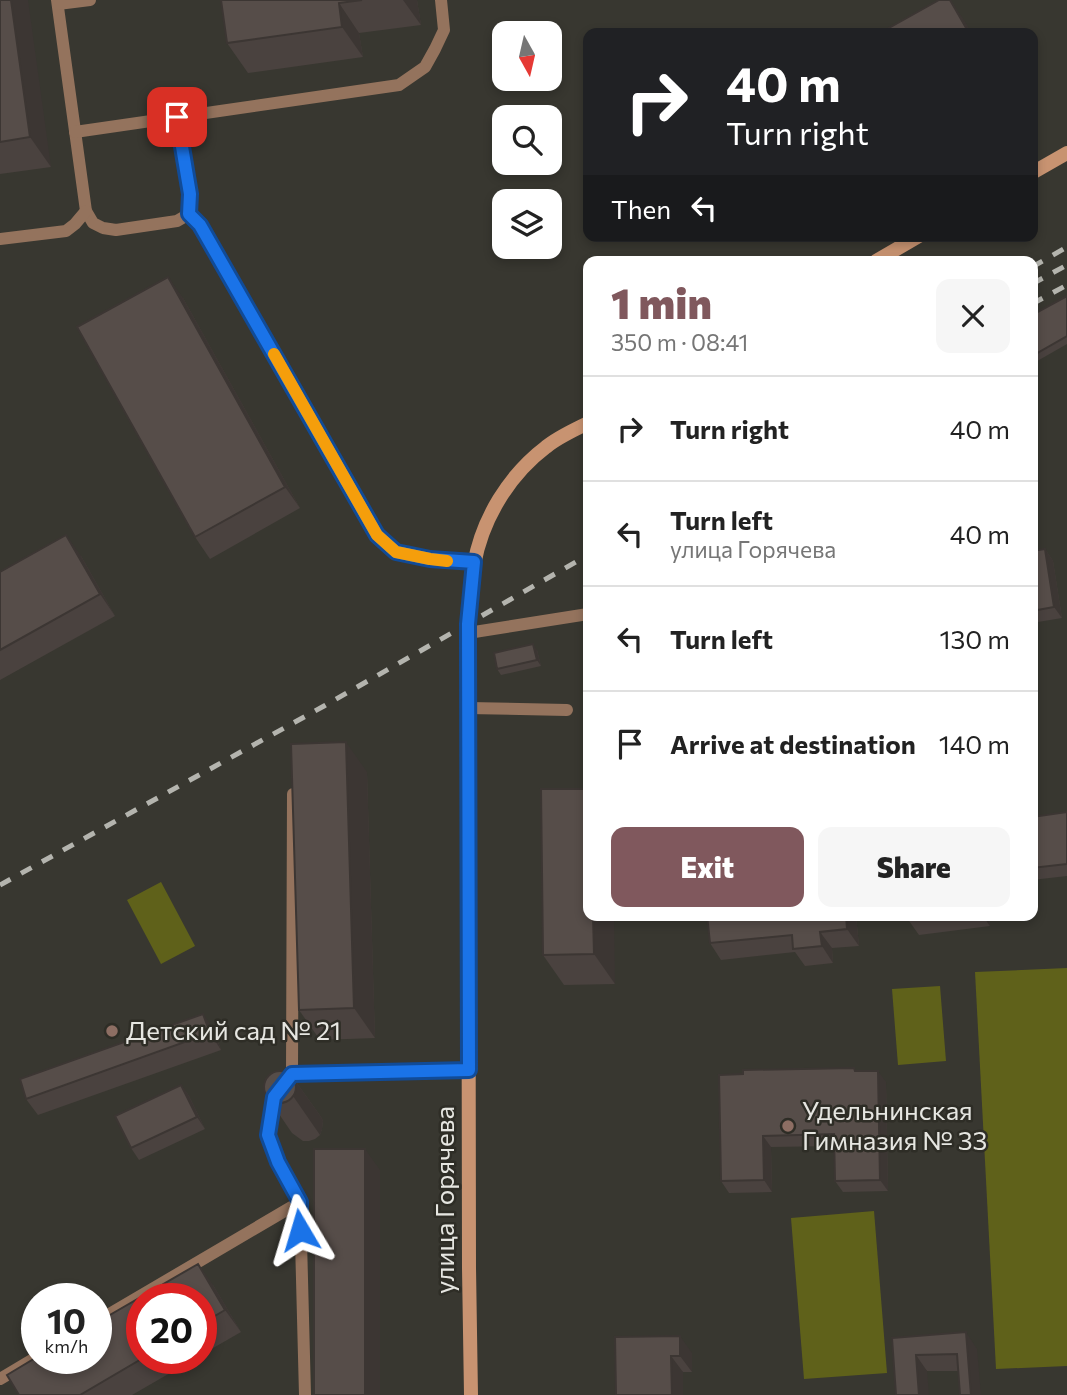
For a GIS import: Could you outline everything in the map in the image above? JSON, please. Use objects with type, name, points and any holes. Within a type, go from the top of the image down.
[{"type":"main road","points":[[1038,170],[1067,153]]},
{"type":"main road","points":[[885,256],[909,242]]},
{"type":"main road","name":"улица Горячева","points":[[471,1395],[468,633],[474,562],[484,529],[495,506],[523,466],[548,445],[583,426]]},
{"type":"lane","points":[[90,0],[57,2],[86,211],[93,223],[116,230],[177,221],[189,214]]},
{"type":"lane","points":[[75,132],[399,85],[425,67],[440,40],[444,30],[441,0]]},
{"type":"lane","points":[[177,117],[190,194],[189,214],[200,225],[377,535],[396,552],[430,559],[474,562]]},
{"type":"lane","points":[[0,239],[66,230],[86,211]]},
{"type":"lane","points":[[468,633],[583,615]]},
{"type":"lane","points":[[468,708],[567,710]]},
{"type":"lane","points":[[293,782],[292,1074],[274,1097],[268,1135],[278,1162],[300,1202],[305,1395]]},
{"type":"lane","points":[[292,1074],[469,1070]]},
{"type":"lane","points":[[112,1313],[300,1202]]},
{"type":"lane","points":[[0,1379],[21,1367]]},
{"type":"shaded area","points":[[161,882],[195,946],[161,964],[127,900]]},
{"type":"shaded area","points":[[1067,968],[1067,1366],[996,1369],[975,972]]},
{"type":"shaded area","points":[[940,986],[946,1061],[898,1065],[892,989]]},
{"type":"shaded area","points":[[874,1211],[887,1373],[804,1379],[791,1218]]},
{"type":"building","points":[[0,0],[11,0],[30,137],[0,142]]},
{"type":"building","points":[[221,0],[362,0],[339,3],[342,27],[227,43]]},
{"type":"building","points":[[939,0],[950,0],[966,28],[889,28]]},
{"type":"building","points":[[168,277],[285,487],[195,537],[77,327]]},
{"type":"building","points":[[1067,296],[1067,336],[1038,353],[1038,312]]},
{"type":"building","points":[[66,535],[100,594],[0,650],[0,572]]},
{"type":"building","points":[[1045,549],[1054,607],[1038,610],[1038,550]]},
{"type":"building","points":[[533,644],[537,660],[497,669],[494,653]]},
{"type":"building","points":[[346,742],[354,1008],[299,1010],[291,744]]},
{"type":"building","points":[[541,789],[583,789],[583,921],[593,921],[594,954],[543,955]]},
{"type":"building","points":[[1067,812],[1067,864],[1038,867],[1038,816]]},
{"type":"building","points":[[708,921],[846,921],[847,929],[820,932],[822,946],[793,949],[792,935],[710,943]]},
{"type":"building","points":[[203,1014],[210,1033],[26,1099],[20,1079]]},
{"type":"building","points":[[854,1068],[855,1071],[878,1071],[880,1180],[835,1181],[834,1134],[763,1136],[764,1180],[721,1181],[719,1075],[743,1074],[743,1070]]},
{"type":"building","points":[[280,1071],[291,1076],[296,1087],[291,1098],[280,1103],[269,1098],[264,1087],[269,1076]]},
{"type":"building","points":[[181,1085],[197,1117],[131,1148],[115,1116]]},
{"type":"building","points":[[314,1149],[365,1149],[365,1395],[314,1395]]},
{"type":"building","points":[[198,1264],[209,1283],[165,1283]]},
{"type":"building","points":[[217,1296],[225,1310],[217,1315]]},
{"type":"building","points":[[126,1306],[126,1368],[80,1395],[19,1395],[7,1375],[21,1367],[21,1374],[112,1374],[112,1314]]},
{"type":"building","points":[[966,1332],[971,1395],[960,1395],[957,1354],[916,1355],[919,1395],[896,1395],[892,1338]]},
{"type":"building","points":[[680,1336],[680,1356],[671,1356],[672,1395],[616,1395],[615,1337]]},
{"type":"railway","points":[[1038,264],[1067,247]]},
{"type":"railway","points":[[1038,281],[1067,265]]},
{"type":"railway","points":[[1038,301],[1067,285]]},
{"type":"railway","points":[[0,885],[324,706],[583,558]]},
{"type":"slow traffic","points":[[274,354],[377,535],[396,552],[447,561]]},
{"type":"place","name":"Детский сад № 21","points":[[112,1031]]},
{"type":"place","name":"Удельнинская Гимназия № 33","points":[[788,1126]]},
{"type":"route","points":[[177,117],[190,194],[189,214],[200,225],[377,535],[396,552],[430,559],[474,562],[468,624],[469,1070],[292,1074],[274,1097],[268,1135],[278,1162],[300,1202],[300,1230]]}]
